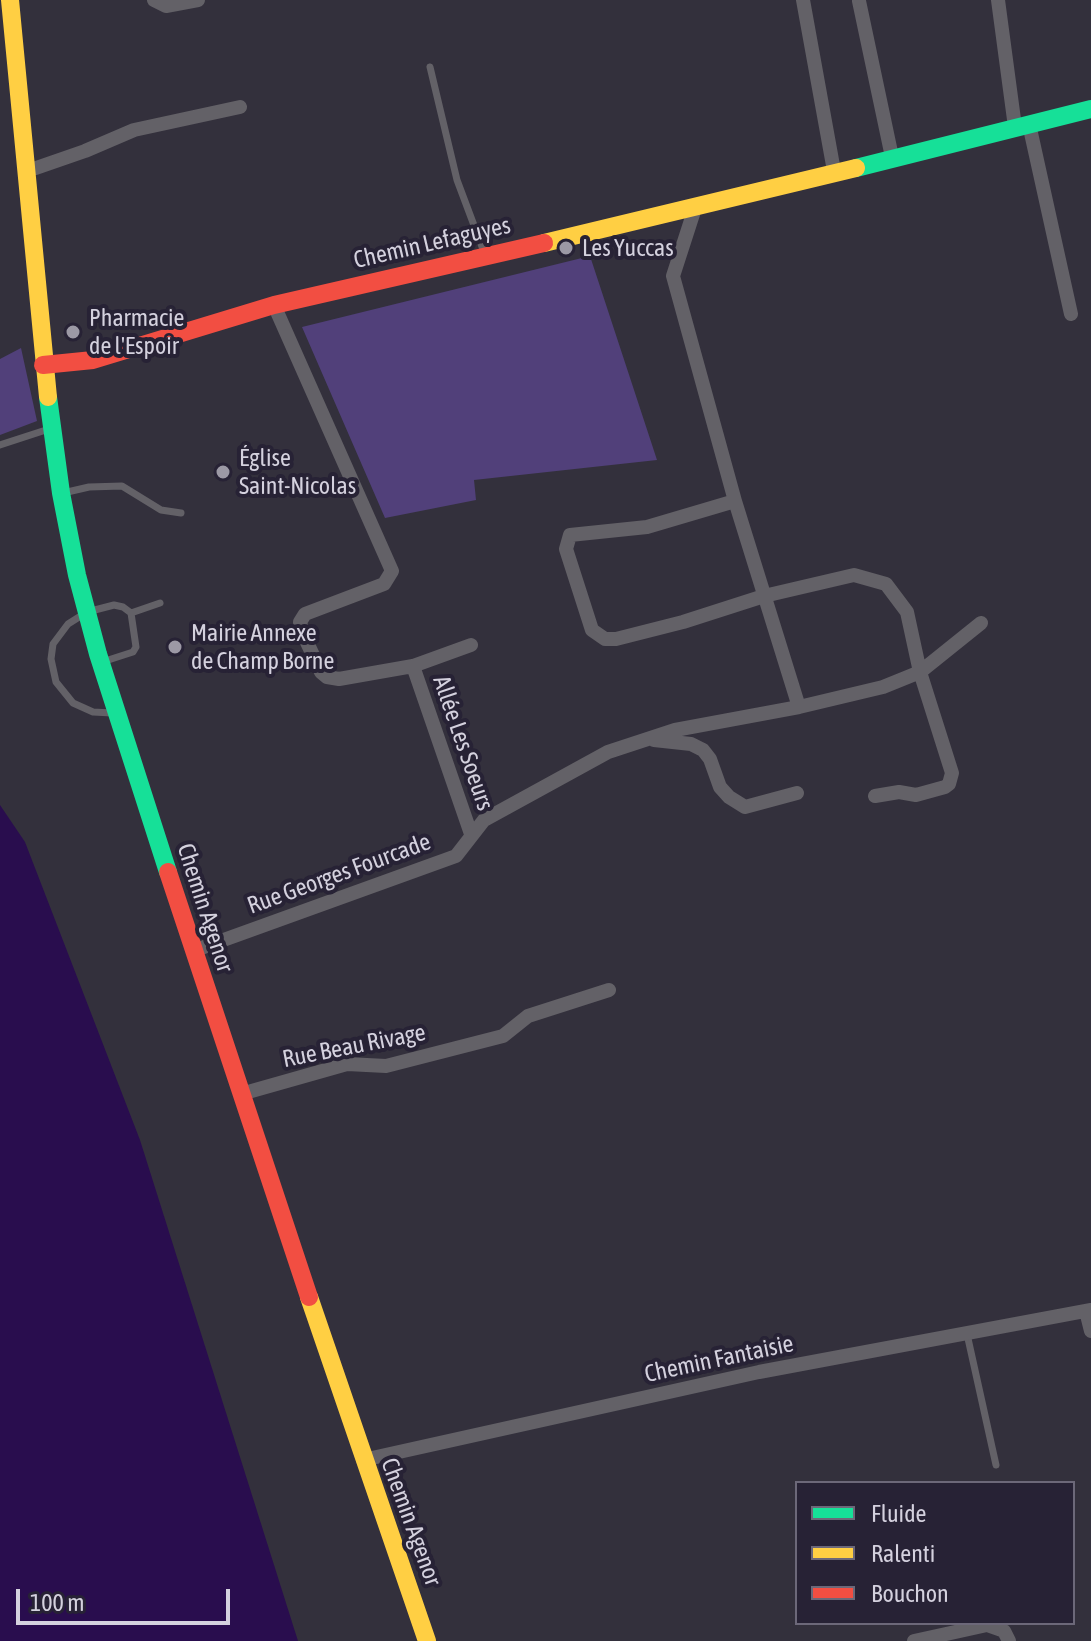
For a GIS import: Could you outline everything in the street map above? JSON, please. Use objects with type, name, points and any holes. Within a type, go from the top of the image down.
[{"type":"main road","name":"Chemin Agenor","points":[[10,0],[43,365],[61,493],[87,612],[100,662],[193,951],[363,1460],[427,1641]]},
{"type":"main road","name":"Chemin Lefaguyes","points":[[43,365],[93,360],[274,305],[695,208],[1091,109]]},
{"type":"street","points":[[154,0],[166,6],[198,0]]},
{"type":"street","points":[[803,0],[834,171]]},
{"type":"street","points":[[998,0],[1022,126],[1071,314]]},
{"type":"street","points":[[859,1],[892,157]]},
{"type":"street","points":[[25,169],[73,155],[134,130],[240,107]]},
{"type":"street","points":[[695,208],[673,276],[735,501],[799,707]]},
{"type":"street","name":"Allée Les Soeurs","points":[[274,305],[392,571],[384,584],[305,614],[300,622],[303,634],[321,672],[327,677],[339,679],[413,666],[471,645]]},
{"type":"street","points":[[735,501],[647,527],[570,535],[566,549],[592,630],[605,639],[616,639],[764,596],[854,575],[886,584],[907,612],[920,672],[952,773],[945,787],[916,795],[899,792],[875,796]]},
{"type":"street","name":"Rue Georges Fourcade","points":[[193,951],[456,856],[484,820],[608,752],[675,730],[799,707],[883,687],[920,672],[981,623]]},
{"type":"street","name":"Allée Les Soeurs","points":[[413,666],[471,834]]},
{"type":"street","points":[[646,740],[691,744],[703,750],[710,759],[720,787],[745,807],[797,793]]},
{"type":"street","name":"Rue Beau Rivage","points":[[241,1094],[347,1064],[386,1066],[503,1036],[528,1016],[609,990]]},
{"type":"street","name":"Chemin Fantaisie","points":[[363,1460],[667,1392],[1089,1310],[1091,1331]]},
{"type":"street","points":[[914,1641],[987,1625],[1004,1631],[1009,1641]]},
{"type":"lane","points":[[430,67],[457,180],[485,254]]},
{"type":"lane","points":[[0,445],[51,428]]},
{"type":"lane","points":[[61,493],[89,487],[122,486],[161,510],[181,513]]},
{"type":"lane","points":[[131,613],[160,603]]},
{"type":"lane","points":[[100,662],[133,652],[137,642],[131,613],[123,607],[114,605],[87,612],[68,624],[53,644],[51,659],[56,682],[73,703],[93,712],[117,713]]},
{"type":"lane","points":[[967,1332],[996,1465]]},
{"type":"shaded area","points":[[590,256],[657,460],[474,480],[476,500],[385,518],[302,327]]},
{"type":"shaded area","points":[[21,348],[37,421],[0,435],[0,359]]},
{"type":"shaded area","points":[[0,805],[25,842],[140,1140],[298,1641],[0,1641]]},
{"type":"traffic: fast","points":[[856,168],[1091,109]]},
{"type":"traffic: fast","points":[[48,397],[61,493],[77,575],[98,654],[168,872]]},
{"type":"traffic: slow","points":[[10,0],[48,397]]},
{"type":"traffic: slow","points":[[544,243],[856,168]]},
{"type":"traffic: slow","points":[[309,1297],[427,1641]]},
{"type":"traffic: jam","points":[[43,365],[93,360],[274,305],[544,243]]},
{"type":"traffic: jam","points":[[168,872],[309,1297]]},
{"type":"place","name":"Les Yuccas","points":[[566,248]]},
{"type":"place","name":"Pharmacie de l'Espoir","points":[[73,332]]},
{"type":"place","name":"Église Saint-Nicolas","points":[[223,472]]},
{"type":"place","name":"Mairie Annexe de Champ Borne","points":[[175,647]]}]
